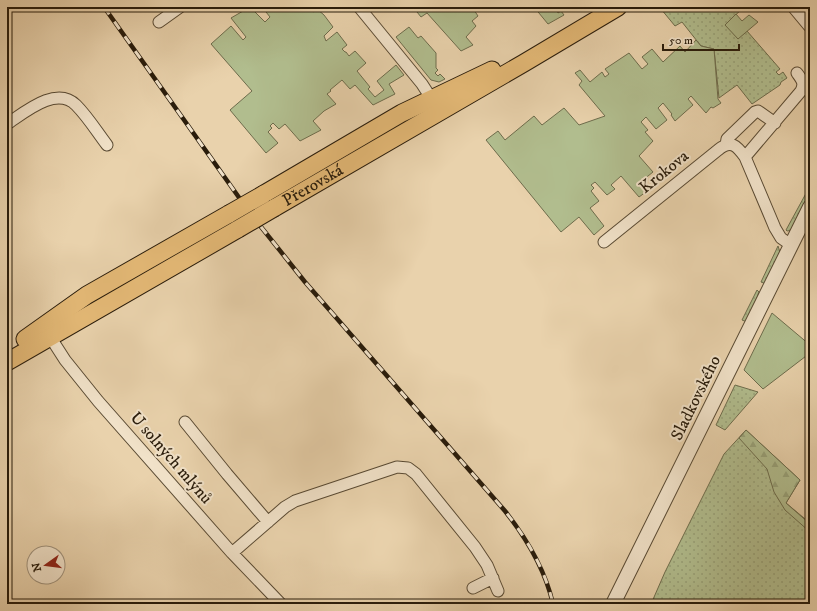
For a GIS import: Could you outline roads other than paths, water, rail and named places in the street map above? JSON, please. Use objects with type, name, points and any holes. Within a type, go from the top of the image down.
[{"type":"main road","name":"Přerovská","points":[[7,362],[46,332],[87,295],[402,113],[498,67],[608,8]]},
{"type":"main road","name":"Přerovská","points":[[7,350],[46,332],[274,208],[608,8]]},
{"type":"street","points":[[158,22],[180,7]]},
{"type":"street","points":[[359,7],[422,84],[431,98]]},
{"type":"street","points":[[795,7],[810,26]]},
{"type":"street","points":[[745,157],[804,87],[803,82],[797,73]]},
{"type":"street","points":[[7,124],[52,98],[65,99],[76,105],[107,145]]},
{"type":"street","name":"Krokova","points":[[604,242],[726,145],[727,139],[755,112],[758,111],[775,123]]},
{"type":"street","points":[[726,145],[734,145],[745,157],[775,228],[781,238],[791,246]]},
{"type":"street","name":"Sladkovského","points":[[613,604],[810,207]]},
{"type":"street","name":"U solných mlýnů","points":[[46,332],[65,360],[98,401],[232,553],[281,604]]},
{"type":"street","points":[[185,422],[226,474],[268,522]]},
{"type":"street","points":[[232,553],[285,507],[300,498],[402,466],[412,470],[421,479],[475,547],[493,578],[498,591]]},
{"type":"street","points":[[473,588],[493,578]]},
{"type":"railway","points":[[104,7],[250,213],[305,282],[505,511],[534,555],[550,591],[553,604]]}]
